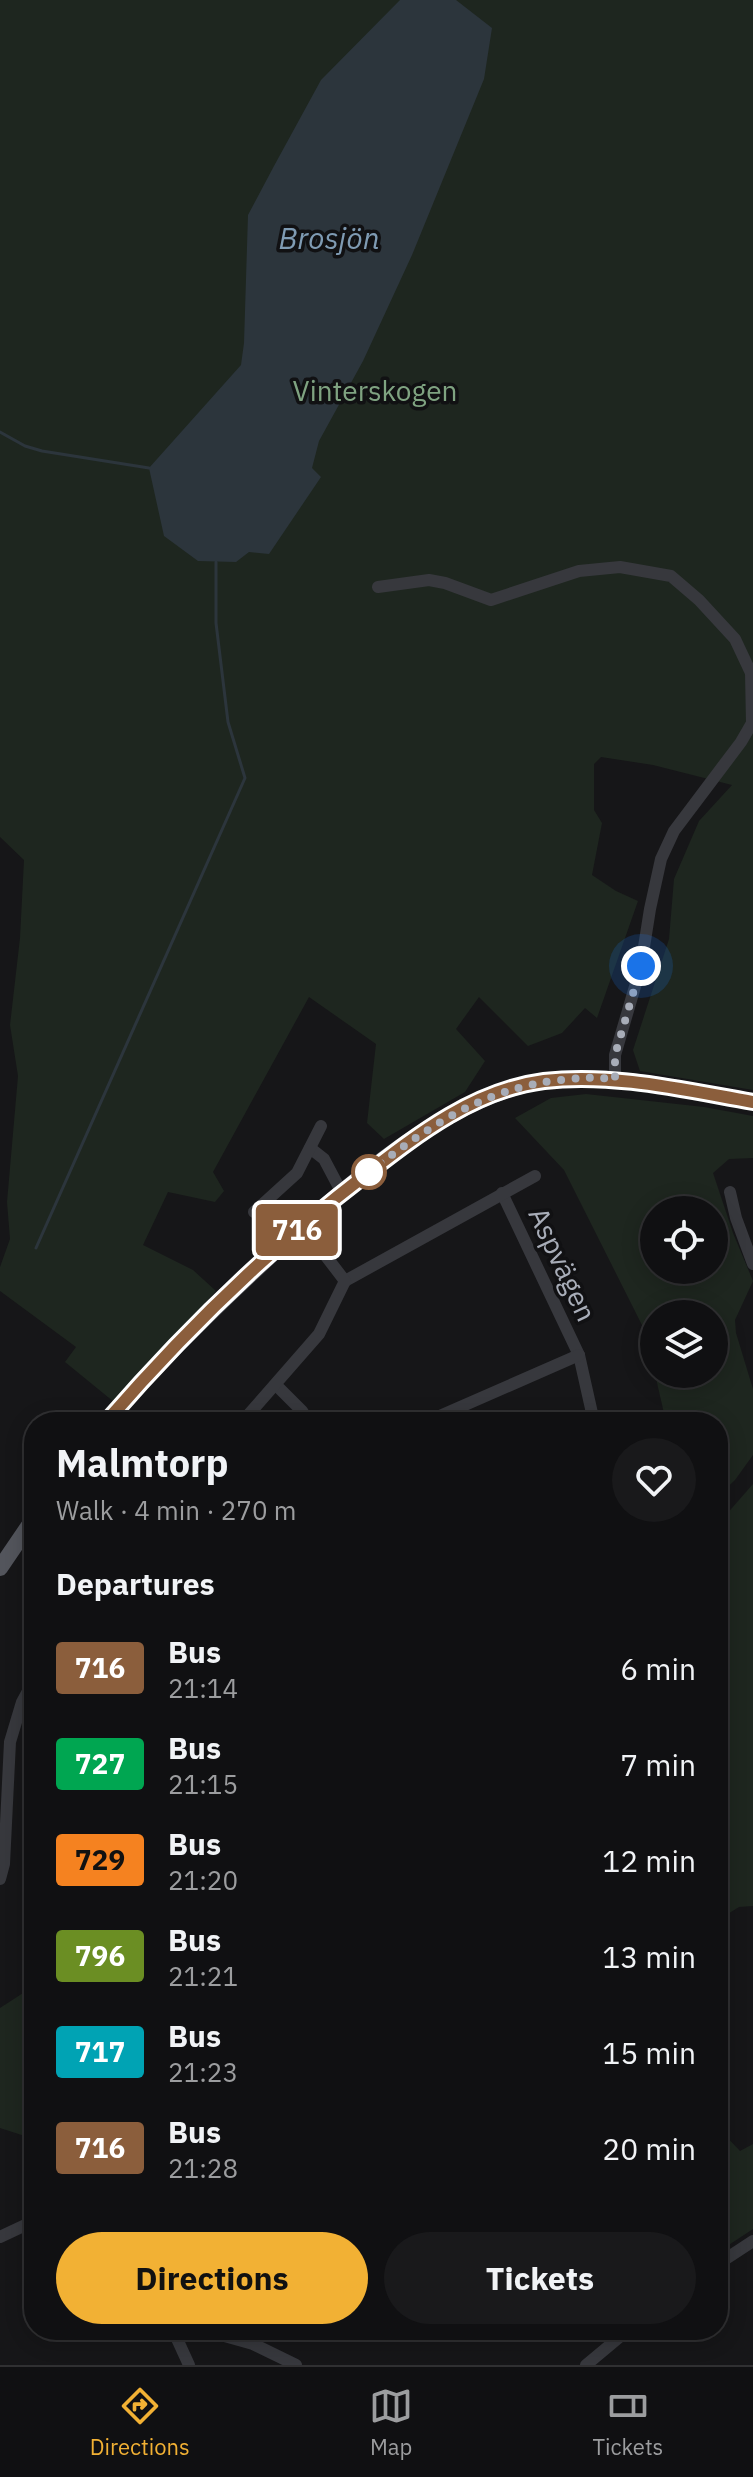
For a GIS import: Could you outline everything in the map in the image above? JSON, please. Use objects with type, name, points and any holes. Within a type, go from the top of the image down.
[{"type":"main road","points":[[115,1412],[184,1337],[302,1225],[444,1118],[485,1098],[542,1082],[591,1077],[753,1102]]},
{"type":"main road","points":[[0,1568],[24,1533]]},
{"type":"street","points":[[378,587],[429,580],[453,585],[491,600],[579,571],[620,567],[671,576],[709,609],[735,639],[751,673],[752,723],[674,831],[661,859],[641,966],[615,1055],[615,1080]]},
{"type":"street","points":[[254,1212],[297,1173],[321,1126]]},
{"type":"street","points":[[310,1148],[324,1159],[342,1193]]},
{"type":"street","name":"Aspvägen","points":[[345,1281],[535,1176]]},
{"type":"street","points":[[730,1192],[753,1264]]},
{"type":"street","name":"Aspvägen","points":[[502,1193],[579,1355],[592,1412]]},
{"type":"street","points":[[251,1412],[319,1334],[345,1281],[302,1225]]},
{"type":"street","name":"Aspvägen","points":[[449,1412],[579,1355]]},
{"type":"street","points":[[276,1385],[303,1412]]},
{"type":"street","points":[[0,1879],[4,1864],[10,1742],[24,1698]]},
{"type":"street","points":[[0,2237],[24,2226]]},
{"type":"street","points":[[728,2257],[753,2241]]},
{"type":"street","points":[[178,2340],[189,2365]]},
{"type":"street","points":[[239,2340],[296,2365]]},
{"type":"street","points":[[586,2365],[616,2340]]},
{"type":"green space","name":"Vinterskogen","points":[[0,0],[753,0],[753,1090],[640,1071],[633,1050],[669,939],[674,879],[699,821],[732,785],[653,765],[601,757],[594,764],[594,810],[602,823],[592,875],[638,901],[597,1018],[585,1008],[562,1033],[528,1046],[479,997],[456,1029],[485,1061],[465,1092],[384,1139],[367,1123],[376,1044],[309,997],[213,1172],[224,1191],[215,1202],[168,1192],[143,1245],[193,1270],[216,1291],[114,1402],[65,1362],[76,1347],[0,1291],[0,1267],[10,1239],[7,1202],[18,1076],[10,1025],[20,938],[24,860],[0,837]]},
{"type":"green space","points":[[586,1094],[704,1107],[753,1116],[753,1158],[729,1159],[713,1173],[721,1196],[640,1196],[640,1284],[728,1284],[728,1218],[753,1281],[735,1320],[753,1389],[753,1455],[728,1487],[728,1412],[664,1412],[658,1388],[728,1388],[728,1300],[640,1300],[640,1321],[564,1170],[515,1118],[551,1098]]},
{"type":"green space","points":[[753,1484],[753,1906],[739,1907],[728,1914],[728,1513]]},
{"type":"green space","points":[[24,1992],[24,2136],[0,2128],[0,2008]]},
{"type":"green space","points":[[728,2138],[740,2151],[753,2144],[753,2229],[728,2245]]},
{"type":"water","name":"Brosjön","points":[[400,0],[456,0],[492,28],[484,79],[412,255],[363,361],[319,441],[312,468],[321,477],[269,554],[249,552],[236,562],[198,561],[164,536],[149,468],[241,365],[248,215],[274,166],[321,80]]},
{"type":"waterway","points":[[0,432],[25,446],[42,451],[149,468]]},
{"type":"waterway","points":[[36,1248],[245,778],[228,722],[216,623],[216,562]]},
{"type":"bus line","name":"716","points":[[115,1412],[184,1337],[302,1225],[396,1151],[464,1107],[522,1085],[591,1077],[753,1102]]},
{"type":"route","points":[[369,1172],[444,1118],[485,1098],[522,1085],[542,1082],[591,1077],[615,1080],[615,1055],[641,966]]}]
